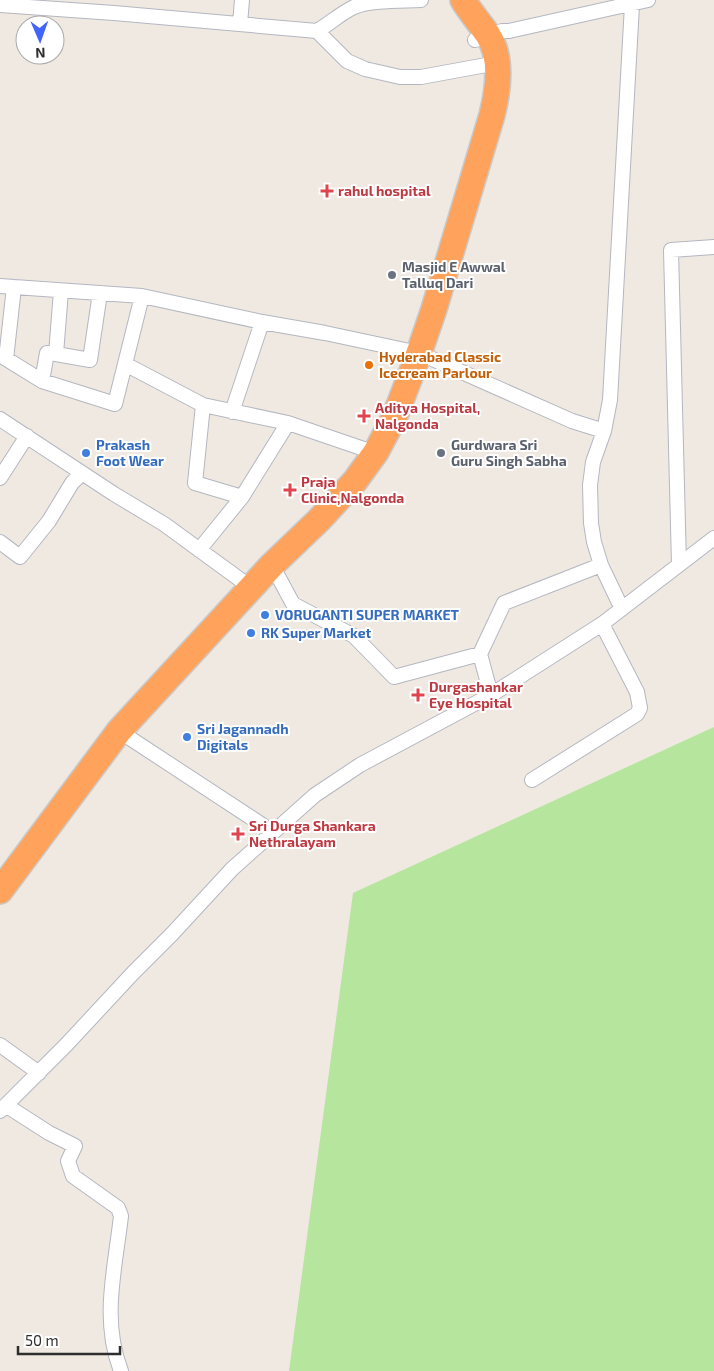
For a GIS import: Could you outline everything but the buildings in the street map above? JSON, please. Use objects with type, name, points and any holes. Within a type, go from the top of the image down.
[{"type":"highway","points":[[449,0],[490,48]]},
{"type":"highway","points":[[0,870],[109,731],[185,642],[242,580],[314,511],[346,475],[364,449],[434,308],[497,93],[490,48],[463,0]]},
{"type":"highway","points":[[0,891],[119,731],[272,565],[320,520],[355,481],[376,452],[395,416],[413,352]]},
{"type":"street","points":[[240,24],[242,0]]},
{"type":"street","points":[[0,6],[115,7],[240,24],[317,31],[356,6],[421,0]]},
{"type":"street","points":[[317,31],[348,61],[365,69],[400,77],[421,76],[490,48],[648,0]]},
{"type":"street","points":[[622,609],[601,564],[594,542],[591,523],[590,485],[593,462],[604,431],[610,400],[632,5]]},
{"type":"street","points":[[679,565],[671,250],[714,247]]},
{"type":"street","points":[[142,296],[114,404],[42,381],[3,357],[7,286],[142,296],[413,352],[572,421],[604,431]]},
{"type":"street","points":[[56,354],[61,291]]},
{"type":"street","points":[[42,381],[47,354],[90,360],[100,293]]},
{"type":"street","points":[[232,412],[262,322]]},
{"type":"street","points":[[125,364],[203,405],[288,423],[364,449]]},
{"type":"street","points":[[203,405],[195,483],[242,497]]},
{"type":"street","points":[[0,419],[164,524],[242,580]]},
{"type":"street","points":[[199,550],[242,497],[288,423]]},
{"type":"street","points":[[0,478],[27,436]]},
{"type":"street","points":[[0,542],[20,557],[49,522],[72,483],[82,473]]},
{"type":"street","points":[[121,1371],[114,1354],[110,1305],[121,1216],[118,1208],[73,1176],[68,1161],[74,1146],[3,1109],[232,869],[315,795],[360,765],[491,695],[602,624],[714,538]]},
{"type":"street","points":[[491,695],[480,654],[504,603],[601,564]]},
{"type":"street","points":[[272,565],[293,604],[354,636],[394,677],[480,654]]},
{"type":"street","points":[[532,780],[637,714],[640,708],[637,692],[602,624]]},
{"type":"street","points":[[119,731],[272,832]]},
{"type":"street","points":[[0,1045],[39,1073]]},
{"type":"green space","points":[[714,727],[714,1371],[289,1371],[353,893]]},
{"type":"place","name":"rahul hospital","points":[[327,191]]},
{"type":"place","name":"Masjid E Awwal Talluq Dari","points":[[392,275]]},
{"type":"place","name":"Hyderabad Classic Icecream Parlour","points":[[369,365]]},
{"type":"place","name":"Aditya Hospital, Nalgonda","points":[[364,416]]},
{"type":"place","name":"Prakash Foot Wear","points":[[86,453]]},
{"type":"place","name":"Gurdwara Sri Guru Singh Sabha","points":[[441,453]]},
{"type":"place","name":"Praja Clinic,Nalgonda","points":[[290,490]]},
{"type":"place","name":"VORUGANTI SUPER MARKET","points":[[265,615]]},
{"type":"place","name":"RK Super Market","points":[[251,633]]},
{"type":"place","name":"Durgashankar Eye Hospital","points":[[418,695]]},
{"type":"place","name":"Sri Jagannadh Digitals","points":[[187,737]]},
{"type":"place","name":"Sri Durga Shankara Nethralayam","points":[[238,834]]}]
